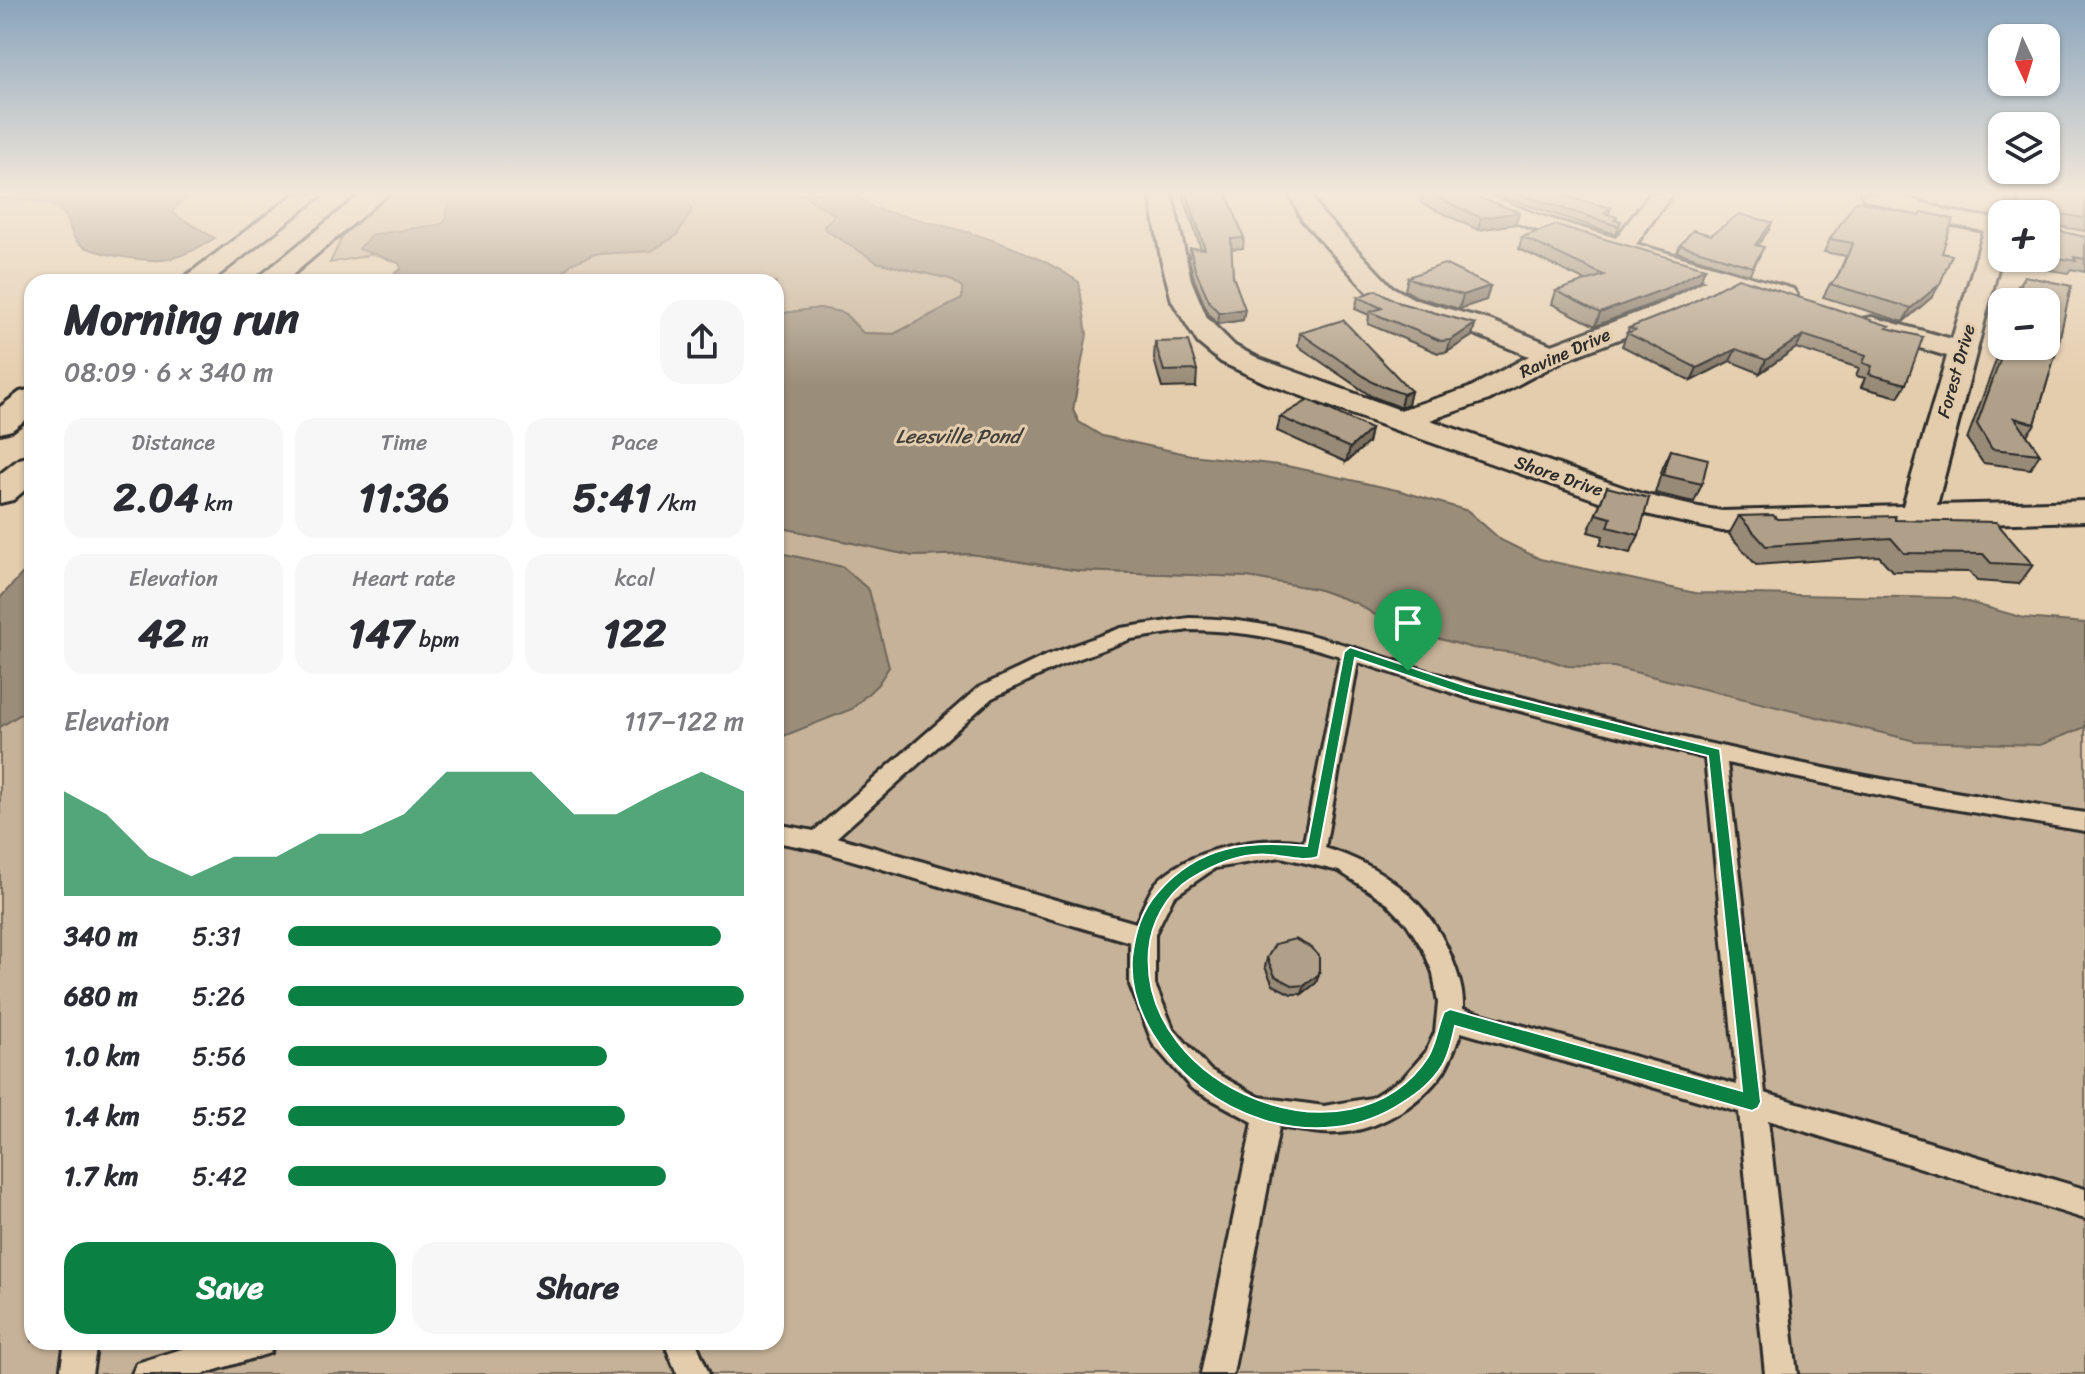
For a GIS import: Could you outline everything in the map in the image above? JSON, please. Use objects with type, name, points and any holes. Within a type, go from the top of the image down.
[{"type":"highway","points":[[203,274],[224,258]]},
{"type":"highway","points":[[277,274],[297,258]]},
{"type":"highway","points":[[0,423],[24,405]]},
{"type":"highway","points":[[0,492],[24,473]]},
{"type":"street","name":"Shore Drive","points":[[1174,258],[1183,302],[1192,321],[1208,339],[1228,354],[1276,377],[1631,501],[1722,521],[2085,511]]},
{"type":"street","points":[[1350,258],[1383,293],[1407,306],[1479,326],[1552,355]]},
{"type":"street","points":[[1660,258],[1814,304]]},
{"type":"street","name":"Forest Drive","points":[[1917,515],[1988,266]]},
{"type":"street","name":"Ravine Drive","points":[[1398,421],[1479,394],[1552,355],[1672,309],[1730,278]]},
{"type":"street","points":[[1845,315],[1903,336],[1962,351]]},
{"type":"lane","points":[[818,841],[917,750],[985,693],[1052,661],[1128,633],[1189,624],[1234,624],[1302,637],[1465,690],[1715,753],[1917,795],[2085,822]]},
{"type":"lane","points":[[1313,853],[1350,652]]},
{"type":"lane","points":[[1715,753],[1781,1374]]},
{"type":"lane","points":[[784,835],[818,841],[1143,935]]},
{"type":"lane","points":[[1265,848],[1313,853],[1368,875],[1414,913],[1443,962],[1450,990],[1450,1017],[1436,1060],[1417,1083],[1392,1103],[1342,1119],[1305,1120],[1268,1114],[1237,1102],[1208,1085],[1183,1063],[1163,1038],[1149,1013],[1141,986],[1139,959],[1143,935],[1161,897],[1181,877],[1206,861],[1234,852],[1265,848]]},
{"type":"lane","points":[[1450,1017],[1752,1102],[2085,1204]]},
{"type":"lane","points":[[1217,1374],[1268,1114]]},
{"type":"lane","points":[[76,1374],[80,1350]]},
{"type":"lane","points":[[148,1374],[231,1350]]},
{"type":"lane","points":[[683,1350],[693,1374]]},
{"type":"shaded area","points":[[332,258],[354,258],[330,263]]},
{"type":"shaded area","points":[[584,258],[874,258],[877,262],[950,279],[962,287],[962,299],[894,334],[863,333],[844,313],[820,308],[784,313],[784,274],[561,274],[572,263]]},
{"type":"shaded area","points":[[784,528],[913,556],[971,554],[1080,571],[1248,577],[1317,589],[1356,603],[1393,626],[1473,648],[1535,655],[1567,666],[1614,667],[2039,745],[2085,727],[2085,1374],[0,1374],[0,727],[24,712],[24,1350],[784,1350],[784,711],[795,558],[784,555]]},
{"type":"water","points":[[133,258],[172,258],[150,260]]},
{"type":"water","points":[[385,258],[584,258],[572,263],[561,274],[394,274],[401,269],[399,263]]},
{"type":"water","name":"Leesville Pond","points":[[871,258],[1036,258],[1079,282],[1087,334],[1073,410],[1079,422],[1102,436],[1191,455],[1287,466],[1401,491],[1468,511],[1501,540],[1540,559],[1695,593],[1954,598],[2024,618],[2085,623],[2085,727],[2040,745],[1915,741],[1614,667],[1567,666],[1535,655],[1473,648],[1393,626],[1356,603],[1317,589],[1248,577],[1080,571],[971,554],[913,556],[784,528],[784,313],[820,308],[844,313],[863,333],[894,334],[962,299],[962,287],[950,279]]},
{"type":"water","points":[[784,554],[843,567],[869,590],[889,667],[878,684],[852,709],[784,736]]},
{"type":"water","points":[[24,572],[24,712],[0,727],[0,598]]},
{"type":"building","points":[[1192,258],[1232,258],[1233,276],[1245,309],[1219,313],[1210,303]]},
{"type":"building","points":[[1568,258],[1671,258],[1705,268],[1667,288],[1600,313],[1556,291],[1604,275]]},
{"type":"building","points":[[1724,258],[1758,258],[1753,267]]},
{"type":"building","points":[[1846,258],[1951,258],[1940,284],[1911,308],[1830,284],[1837,278]]},
{"type":"building","points":[[1444,264],[1490,286],[1463,295],[1408,277]]},
{"type":"building","points":[[2024,276],[2071,286],[2060,336],[2060,288],[2020,288]]},
{"type":"building","points":[[1738,278],[1923,337],[1906,384],[1869,374],[1872,366],[1863,363],[1866,355],[1803,335],[1766,360],[1736,349],[1697,368],[1627,333],[1635,330],[1629,328],[1687,305]]},
{"type":"building","points":[[1376,290],[1400,303],[1475,324],[1451,340],[1441,341],[1370,312],[1382,308],[1358,297]]},
{"type":"building","points":[[1343,320],[1411,391],[1403,394],[1374,383],[1300,333]]},
{"type":"building","points":[[1188,341],[1197,370],[1164,371],[1155,342]]},
{"type":"building","points":[[2000,360],[2054,360],[2035,424],[2015,418],[2040,454],[1992,449],[1977,424]]},
{"type":"building","points":[[1309,400],[1371,429],[1350,448],[1280,417]]},
{"type":"building","points":[[1671,450],[1708,459],[1702,484],[1663,475]]},
{"type":"building","points":[[1607,487],[1649,498],[1639,535],[1608,527],[1611,518],[1596,514]]},
{"type":"building","points":[[1773,515],[1777,519],[1895,516],[1895,520],[1996,522],[2033,565],[1991,563],[1983,554],[1904,553],[1891,538],[1766,546],[1739,516]]},
{"type":"building","points":[[1295,939],[1312,948],[1319,956],[1319,974],[1305,985],[1294,986],[1275,976],[1267,958],[1275,944]]},
{"type":"route","points":[[1350,652],[1408,671],[1591,724],[1715,753],[1752,1102],[1450,1017],[1436,1060],[1417,1083],[1392,1103],[1342,1119],[1287,1118],[1237,1102],[1208,1085],[1172,1051],[1149,1013],[1139,973],[1143,935],[1153,908],[1181,877],[1220,856],[1265,848],[1313,853],[1350,652]]}]
